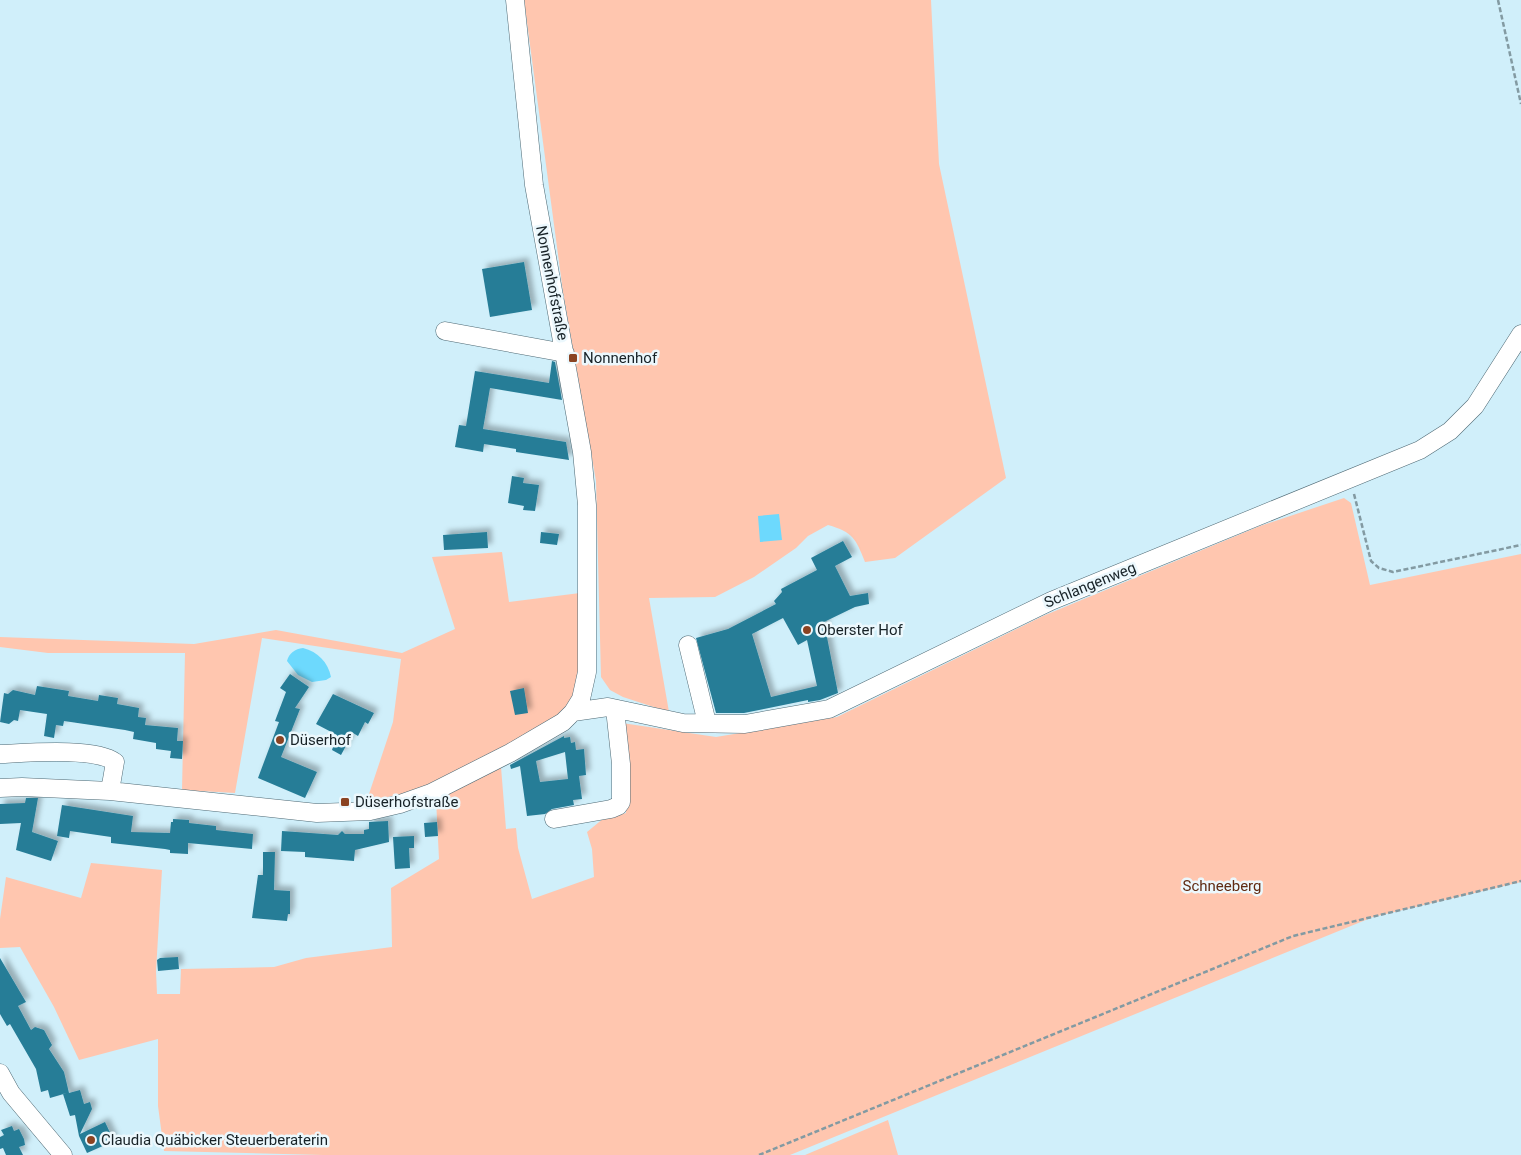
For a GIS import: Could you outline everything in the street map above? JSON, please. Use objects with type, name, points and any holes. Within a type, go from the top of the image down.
[{"type":"street","name":"Nonnenhofstraße","points":[[515,0],[533,176],[542,238],[582,452],[587,505],[587,672],[581,699],[573,712]]},
{"type":"street","points":[[445,331],[565,353]]},
{"type":"street","name":"Schlangenweg","points":[[612,708],[683,723],[745,724],[829,709],[1050,601],[1347,482],[1420,450],[1450,431],[1475,406],[1521,334]]},
{"type":"street","points":[[688,645],[707,723]]},
{"type":"street","points":[[554,819],[611,810],[621,802],[621,764],[612,708],[585,685]]},
{"type":"street","points":[[0,788],[22,787],[110,791],[316,813],[370,810],[400,804],[431,793],[563,722],[573,712],[612,708]]},
{"type":"street","points":[[0,754],[58,752],[108,756],[115,762],[110,791]]},
{"type":"street","points":[[0,1073],[11,1093],[63,1155]]},
{"type":"path","points":[[1498,0],[1521,104]]},
{"type":"path","points":[[1347,482],[1356,498],[1371,561],[1379,568],[1393,572],[1521,545]]},
{"type":"path","points":[[760,1155],[1293,936],[1521,881]]},
{"type":"green space","points":[[524,0],[931,0],[939,164],[1006,478],[895,558],[865,562],[856,542],[848,534],[843,530],[828,525],[808,536],[796,548],[754,577],[715,597],[649,598],[669,712],[623,697],[610,690],[601,677],[596,481],[563,292]]},
{"type":"green space","name":"Schneeberg","points":[[1344,498],[1351,503],[1370,585],[1521,554],[1521,882],[1373,917],[790,1155],[323,1155],[164,1151],[158,1106],[158,1039],[79,1060],[54,1007],[20,947],[0,948],[0,919],[6,877],[81,898],[91,863],[162,870],[156,971],[157,994],[180,994],[181,969],[274,967],[306,958],[392,947],[391,888],[439,859],[436,799],[501,767],[506,829],[516,828],[518,848],[532,899],[594,877],[592,849],[587,832],[604,818],[626,813],[627,776],[622,723],[716,737],[837,717],[1043,616],[1260,526]]},
{"type":"green space","points":[[502,552],[509,602],[580,593],[580,673],[576,691],[567,706],[547,725],[409,795],[367,800],[393,722],[401,659],[262,638],[235,793],[182,790],[185,653],[48,653],[0,647],[0,637],[194,644],[276,630],[402,653],[455,629],[432,557]]},
{"type":"green space","points":[[888,1120],[898,1155],[805,1155]]},
{"type":"water","points":[[779,514],[782,540],[760,542],[758,516]]},
{"type":"water","points":[[303,648],[322,658],[331,677],[326,680],[312,682],[298,675],[287,661],[293,652]]},
{"type":"building","points":[[524,262],[532,310],[490,317],[482,269]]},
{"type":"building","points":[[552,361],[555,362],[562,400],[490,388],[483,429],[566,442],[569,460],[516,452],[516,449],[484,444],[483,452],[455,447],[459,425],[466,426],[475,371],[549,383]]},
{"type":"building","points":[[512,476],[524,478],[523,483],[539,485],[535,511],[523,510],[524,506],[508,503]]},
{"type":"building","points":[[487,532],[488,548],[444,550],[443,535]]},
{"type":"building","points":[[541,532],[559,534],[557,545],[540,543]]},
{"type":"building","name":"Oberster Hof","points":[[843,541],[852,557],[835,566],[850,596],[868,593],[869,604],[855,607],[824,622],[838,693],[820,700],[808,702],[808,700],[744,713],[716,713],[696,638],[728,629],[776,604],[774,601],[782,592],[781,589],[817,570],[811,558]],"holes":[[[783,618],[798,645],[807,640],[817,686],[771,697],[752,634]]]},
{"type":"building","name":"Düserhof","points":[[290,674],[309,687],[295,708],[300,709],[281,757],[317,772],[305,798],[258,778],[279,722],[275,721],[286,692],[280,688]]},
{"type":"building","points":[[37,686],[69,691],[68,696],[98,701],[99,695],[118,698],[117,704],[139,708],[138,717],[146,718],[145,725],[178,728],[177,741],[183,741],[182,759],[170,758],[171,751],[156,749],[156,743],[133,739],[134,732],[125,730],[64,721],[63,726],[56,725],[54,738],[44,736],[47,714],[20,710],[18,721],[14,720],[9,724],[0,722],[4,693],[8,694],[13,690],[35,695]]},
{"type":"building","points":[[524,688],[528,713],[515,715],[510,691]]},
{"type":"building","points":[[333,694],[374,713],[368,724],[365,722],[358,736],[353,733],[341,755],[332,750],[337,735],[316,724]]},
{"type":"building","points":[[564,736],[564,738],[570,737],[571,743],[575,742],[576,750],[584,749],[586,775],[579,776],[582,799],[573,800],[574,805],[552,809],[545,814],[527,816],[520,766],[511,769],[510,765]],"holes":[[[565,752],[568,779],[540,782],[536,761]]]},
{"type":"building","points":[[26,798],[38,798],[32,832],[58,841],[51,861],[16,850],[21,823],[0,824],[0,804],[25,803]]},
{"type":"building","points":[[62,805],[133,816],[131,832],[170,833],[173,819],[189,820],[189,823],[216,826],[216,830],[253,834],[252,849],[188,843],[188,854],[170,853],[170,850],[165,849],[111,843],[111,837],[70,831],[69,838],[57,836]]},
{"type":"building","points":[[388,821],[389,842],[355,850],[354,861],[305,857],[305,852],[281,851],[282,831],[338,835],[342,831],[345,834],[364,834],[364,830],[369,829],[369,822]]},
{"type":"building","points":[[437,822],[438,836],[425,837],[424,823]]},
{"type":"building","points":[[414,836],[414,848],[409,848],[410,868],[395,869],[393,837]]},
{"type":"building","points":[[263,852],[275,852],[274,890],[290,891],[290,914],[288,914],[287,921],[252,918],[258,875],[263,875]]},
{"type":"building","points":[[178,957],[179,969],[158,971],[157,960],[160,958]]},
{"type":"building","points":[[0,958],[26,1002],[18,1006],[31,1030],[35,1027],[44,1030],[52,1045],[49,1049],[64,1072],[69,1093],[80,1090],[84,1104],[90,1102],[92,1109],[80,1134],[105,1122],[114,1141],[87,1153],[79,1136],[75,1115],[70,1116],[63,1094],[50,1098],[48,1090],[41,1092],[36,1069],[10,1024],[7,1026],[0,1014]]},
{"type":"building","points":[[12,1126],[14,1131],[19,1129],[24,1139],[25,1145],[19,1147],[23,1155],[6,1155],[3,1148],[0,1149],[0,1137],[4,1135],[1,1130]]},
{"type":"place","name":"Nonnenhof","points":[[573,358]]},
{"type":"place","name":"Oberster Hof","points":[[807,630]]},
{"type":"place","name":"Düserhof","points":[[280,740]]},
{"type":"place","name":"Düserhofstraße","points":[[345,802]]},
{"type":"place","name":"Claudia Quäbicker Steuerberaterin","points":[[91,1140]]}]
